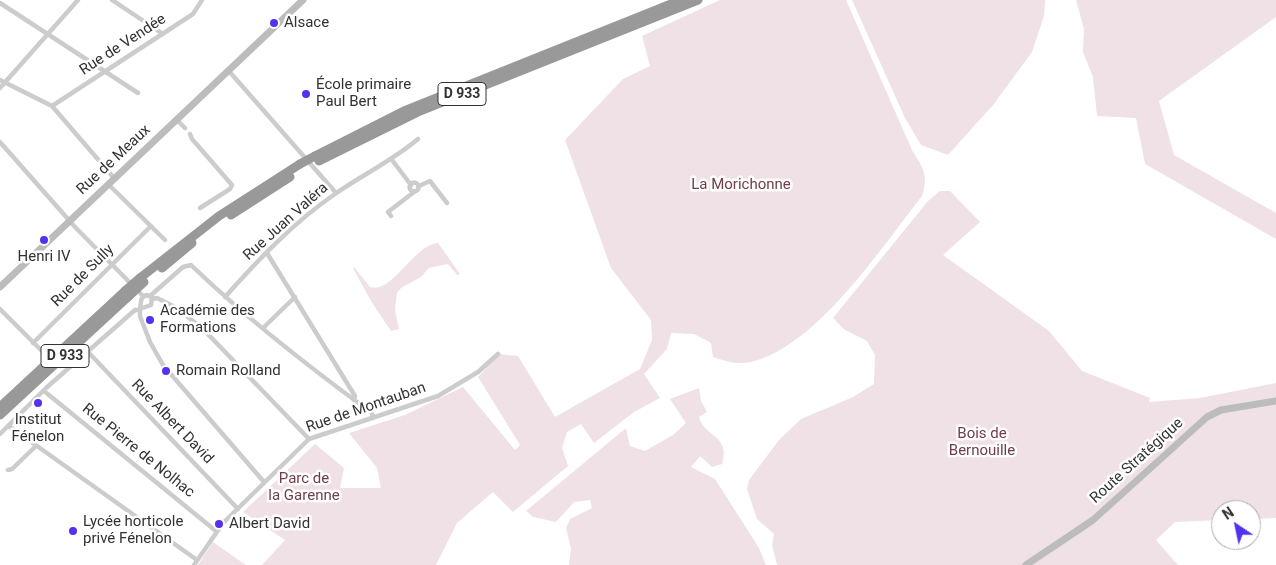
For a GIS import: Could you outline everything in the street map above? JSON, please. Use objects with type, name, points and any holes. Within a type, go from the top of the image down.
[{"type":"highway","name":"D 933","points":[[0,407],[142,280],[222,221],[317,158],[404,111],[681,0]]},
{"type":"highway","name":"D 933","points":[[317,158],[409,116],[698,0]]},
{"type":"highway","name":"D 933","points":[[0,415],[127,293]]},
{"type":"main road","name":"Rue de Meaux","points":[[0,290],[114,178],[302,3]]},
{"type":"main road","name":"Rue de Meaux","points":[[0,290],[14,273],[26,264]]},
{"type":"main road","name":"Route Stratégique","points":[[1026,565],[1093,520],[1207,417],[1221,410],[1276,402]]},
{"type":"street","points":[[0,88],[2,81],[78,0]]},
{"type":"street","points":[[112,0],[163,34]]},
{"type":"street","name":"Rue de Vendée","points":[[52,106],[193,14],[202,0]]},
{"type":"street","points":[[0,3],[138,93]]},
{"type":"street","points":[[230,71],[336,193]]},
{"type":"street","points":[[2,81],[52,106],[114,178]]},
{"type":"street","points":[[177,120],[185,128]]},
{"type":"street","points":[[190,134],[192,139],[232,185],[230,189],[200,208]]},
{"type":"street","name":"Rue Juan Valéra","points":[[225,297],[267,253],[336,193],[392,160],[418,139]]},
{"type":"street","points":[[0,142],[70,220],[143,296],[157,298],[177,308],[204,329],[309,439]]},
{"type":"street","points":[[392,160],[411,185],[410,189],[414,192]]},
{"type":"street","points":[[391,216],[388,212],[418,190],[418,186],[430,181],[447,203]]},
{"type":"street","points":[[411,185],[416,183],[418,186]]},
{"type":"street","points":[[108,184],[165,240]]},
{"type":"street","name":"Rue de Sully","points":[[34,343],[151,226]]},
{"type":"street","points":[[267,253],[355,396],[354,400]]},
{"type":"street","points":[[0,434],[44,391],[132,313],[142,306],[151,305],[152,298],[189,264],[225,297],[372,413],[374,418]]},
{"type":"street","points":[[143,296],[140,316],[150,342],[163,366],[264,482]]},
{"type":"street","points":[[264,328],[295,298]]},
{"type":"street","points":[[0,309],[43,352]]},
{"type":"street","points":[[132,313],[140,316]]},
{"type":"street","name":"Rue Albert David","points":[[88,352],[238,509]]},
{"type":"street","name":"Rue de Montauban","points":[[194,565],[216,531],[309,439],[438,396],[478,372],[498,354]]},
{"type":"street","name":"Rue Pierre de Nolhac","points":[[44,391],[216,531]]},
{"type":"street","points":[[9,426],[197,560]]},
{"type":"street","points":[[8,470],[36,446]]},
{"type":"green space","name":"La Morichonne","points":[[720,0],[846,0],[925,177],[922,196],[867,267],[846,292],[800,337],[776,352],[751,362],[736,363],[713,357],[711,343],[694,334],[671,333],[667,349],[644,374],[660,398],[634,412],[594,443],[581,424],[567,432],[562,448],[568,466],[513,512],[493,492],[457,523],[436,565],[262,565],[285,540],[243,512],[315,444],[344,468],[340,488],[381,488],[377,468],[349,433],[405,415],[463,387],[515,450],[520,445],[478,377],[499,354],[518,356],[555,417],[640,369],[652,340],[651,320],[611,268],[565,140],[623,79],[650,66],[642,36]]},
{"type":"green space","points":[[852,0],[1045,0],[1044,16],[1032,52],[993,105],[948,155],[921,145],[905,118]]},
{"type":"green space","points":[[1076,0],[1276,0],[1276,17],[1159,101],[1174,155],[1276,213],[1276,239],[1145,164],[1136,118],[1097,116],[1093,77],[1083,52],[1084,29]]},
{"type":"green space","name":"Bois de Bernouille","points":[[940,191],[950,191],[980,222],[943,255],[1049,331],[1082,371],[1150,398],[1149,402],[1200,398],[1276,383],[1276,518],[1261,519],[1261,500],[1211,500],[1211,520],[1175,522],[1156,540],[1178,565],[777,565],[772,545],[774,534],[757,519],[747,489],[749,480],[779,440],[801,419],[853,397],[874,384],[875,355],[867,341],[845,330],[833,318],[928,201]]},
{"type":"green space","points":[[438,243],[460,274],[457,275],[448,264],[429,268],[421,277],[401,288],[397,293],[395,310],[399,329],[391,331],[371,301],[353,268],[370,287],[378,287],[395,277],[420,252]]},
{"type":"green space","points":[[699,388],[701,401],[707,412],[699,417],[706,429],[720,442],[724,455],[722,464],[712,467],[700,456],[691,467],[715,479],[759,548],[766,565],[569,565],[571,549],[566,528],[570,519],[592,508],[590,500],[574,502],[556,522],[533,517],[526,511],[626,428],[630,446],[645,451],[673,435],[686,423],[670,399]]},
{"type":"green space","points":[[213,542],[243,563],[246,565],[198,565]]},
{"type":"place","name":"Alsace","points":[[274,23]]},
{"type":"place","name":"École primaire Paul Bert","points":[[306,94]]},
{"type":"place","name":"Henri IV","points":[[44,240]]},
{"type":"place","name":"Académie des Formations","points":[[150,320]]},
{"type":"place","name":"Romain Rolland","points":[[166,371]]},
{"type":"place","name":"Institut Fénelon","points":[[38,403]]},
{"type":"place","name":"Albert David","points":[[219,524]]},
{"type":"place","name":"Lycée horticole privé Fénelon","points":[[73,531]]},
{"type":"park label","name":"Parc de la Garenne","points":[[304,488]]}]
